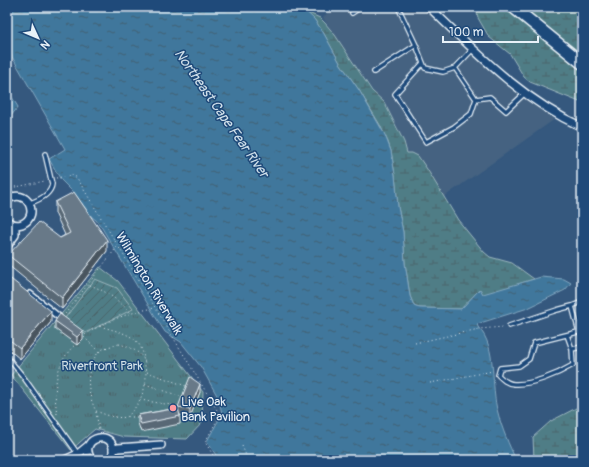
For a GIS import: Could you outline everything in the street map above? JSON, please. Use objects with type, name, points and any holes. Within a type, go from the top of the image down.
[{"type":"highway","points":[[513,7],[582,63]]},
{"type":"street","points":[[429,7],[473,49],[525,93],[554,113],[582,127]]},
{"type":"street","points":[[7,200],[12,197],[22,197],[29,203],[31,211],[29,218],[23,224],[15,225],[7,221]]},
{"type":"street","points":[[7,246],[15,236],[15,225]]},
{"type":"street","points":[[24,290],[59,317]]},
{"type":"street","points":[[79,457],[91,442],[98,438],[107,439],[110,442],[113,454],[108,460]]},
{"type":"street","points":[[89,445],[88,455],[92,460]]},
{"type":"street","points":[[113,450],[118,448],[161,445]]},
{"type":"street","points":[[65,460],[79,457],[92,460]]},
{"type":"lane","points":[[352,13],[361,7]]},
{"type":"lane","points":[[398,7],[425,68],[443,72],[455,68],[473,49]]},
{"type":"lane","points":[[374,72],[416,45]]},
{"type":"lane","points":[[423,63],[395,94],[426,142],[454,127],[471,114],[476,99]]},
{"type":"lane","points":[[455,68],[476,99]]},
{"type":"lane","points":[[476,99],[490,97],[506,111],[525,93]]},
{"type":"lane","points":[[29,203],[40,199],[52,188],[45,154]]},
{"type":"lane","points":[[509,326],[582,302]]},
{"type":"lane","points":[[567,335],[572,349],[573,365],[559,373],[528,382],[513,384],[504,381],[498,375],[500,368],[505,366],[519,366],[529,359],[534,343],[567,335],[580,332],[572,306]]},
{"type":"lane","points":[[572,349],[582,347]]},
{"type":"lane","points":[[7,357],[22,374],[79,457]]},
{"type":"path","name":"Wilmington Riverwalk","points":[[7,186],[16,187],[73,175],[77,178],[117,247],[220,415],[205,442],[216,460]]},
{"type":"path","points":[[59,317],[61,319],[117,247]]},
{"type":"path","points":[[89,284],[103,290],[117,299],[131,313]]},
{"type":"path","points":[[58,426],[55,399],[57,374],[69,350],[83,336],[100,326],[121,316],[155,308]]},
{"type":"path","points":[[100,326],[130,336],[140,343],[144,351],[146,384],[140,400],[127,417]]},
{"type":"path","points":[[415,343],[479,329],[509,326]]},
{"type":"path","points":[[83,336],[99,352]]},
{"type":"path","points":[[99,433],[96,411],[91,402],[89,391],[89,381],[94,360],[99,352],[118,344],[128,346],[144,360]]},
{"type":"path","points":[[430,383],[500,370]]},
{"type":"path","points":[[146,372],[186,386],[180,402]]},
{"type":"path","points":[[146,384],[182,397]]},
{"type":"path","points":[[140,400],[179,406],[177,410]]},
{"type":"path","points":[[96,411],[107,415],[127,417],[141,416]]},
{"type":"path","points":[[242,446],[248,460]]},
{"type":"shaded area","points":[[332,7],[422,7],[472,54],[555,119],[444,197],[410,161],[404,142],[396,125],[323,18]]},
{"type":"green space","points":[[476,7],[582,7],[582,103],[530,82],[524,77],[510,54],[489,37],[478,18]]},
{"type":"green space","points":[[304,11],[320,18],[335,35],[372,91],[384,102],[404,142],[407,153],[412,153],[418,156],[458,220],[484,252],[490,257],[512,263],[534,279],[483,295],[480,289],[461,309],[420,308],[414,306],[410,296],[395,175],[388,142],[380,125],[359,90],[340,63],[323,32],[314,19]]},
{"type":"green space","name":"Riverfront Park","points":[[100,267],[118,281],[203,392],[202,423],[187,439],[124,437],[95,429],[71,450],[11,375]]},
{"type":"green space","points":[[95,279],[117,288],[133,309],[83,334],[65,318]]},
{"type":"green space","points":[[582,405],[582,460],[534,460],[533,437],[551,421]]},
{"type":"water","name":"Northeast Cape Fear River","points":[[7,7],[301,7],[314,19],[323,32],[340,63],[359,90],[385,135],[391,151],[398,207],[403,232],[405,263],[410,296],[414,306],[420,308],[461,309],[480,289],[483,294],[541,277],[564,279],[571,283],[565,290],[528,308],[477,324],[488,345],[491,356],[494,391],[498,413],[516,460],[219,460],[207,441],[222,414],[219,399],[201,367],[181,342],[165,332],[102,228],[75,194],[61,180],[49,159],[65,149],[7,48]]},
{"type":"water","points":[[7,89],[18,107],[7,121]]},
{"type":"building","points":[[74,192],[107,240],[62,298],[8,255],[39,222],[60,238],[70,233],[55,202]]},
{"type":"building","points":[[7,276],[51,311],[20,348],[7,338]]},
{"type":"building","points":[[60,314],[83,331],[77,337],[55,321]]},
{"type":"building","points":[[190,377],[200,384],[190,409],[178,407]]},
{"type":"building","points":[[178,408],[180,416],[141,424],[138,415]]},
{"type":"building","points":[[91,454],[91,460],[44,460]]},
{"type":"place","name":"Live Oak Bank Pavilion","points":[[173,408]]}]
